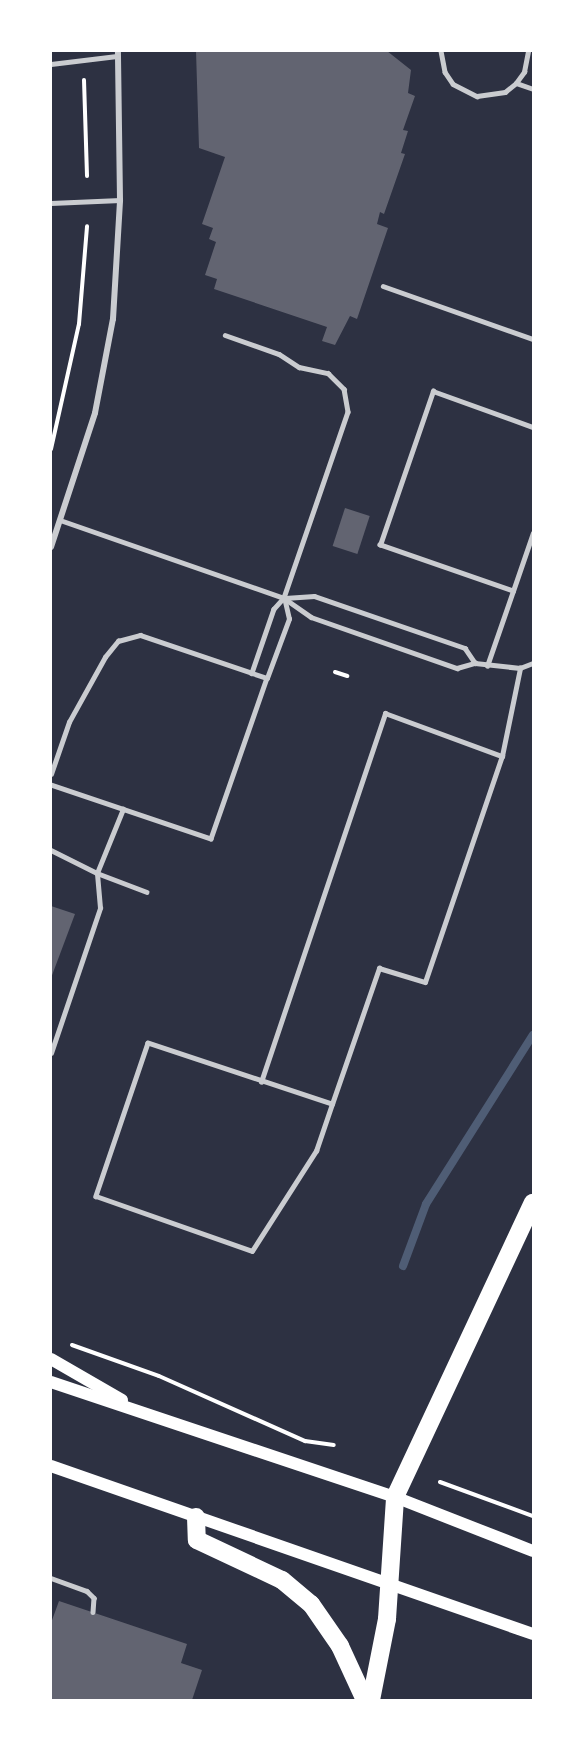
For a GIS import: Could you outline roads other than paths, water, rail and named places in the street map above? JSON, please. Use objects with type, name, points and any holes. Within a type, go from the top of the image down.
[{"type":"highway","points":[[371,1700],[387,1618],[395,1497],[533,1203]]},
{"type":"highway","points":[[196,1517],[197,1540],[282,1580],[311,1604],[340,1646],[365,1700]]},
{"type":"main road","points":[[51,1359],[147,1414]]},
{"type":"main road","points":[[51,1382],[395,1497],[533,1551]]},
{"type":"main road","points":[[51,1466],[533,1634]]},
{"type":"street","points":[[51,548],[63,521],[105,364],[117,279],[120,200],[117,54]]},
{"type":"lane","points":[[441,51],[445,72],[464,92],[491,96],[516,83],[524,72],[528,51]]},
{"type":"lane","points":[[51,64],[117,54]]},
{"type":"lane","points":[[516,83],[533,89]]},
{"type":"lane","points":[[51,203],[120,200]]},
{"type":"lane","points":[[383,286],[533,339]]},
{"type":"lane","points":[[225,335],[279,354],[299,367],[328,373],[344,389],[348,412],[284,598],[274,609],[252,673]]},
{"type":"lane","points":[[513,591],[380,545],[433,391],[533,427]]},
{"type":"lane","points":[[63,521],[284,598],[311,617],[457,668],[476,663],[520,668],[533,663]]},
{"type":"lane","points":[[487,666],[533,533]]},
{"type":"lane","points":[[284,598],[314,596],[465,648],[476,663]]},
{"type":"lane","points":[[51,785],[211,839],[289,619],[284,598]]},
{"type":"lane","points":[[51,774],[69,722],[105,657],[118,641],[140,635],[267,678]]},
{"type":"lane","points":[[332,1104],[148,1043],[96,1196],[252,1251],[316,1151],[379,968],[424,982],[502,756],[520,668]]},
{"type":"lane","points":[[261,1082],[385,713],[502,756]]},
{"type":"lane","points":[[51,1053],[100,908],[97,873],[123,809]]},
{"type":"lane","points":[[51,850],[97,873],[147,892]]},
{"type":"lane","points":[[51,1578],[87,1590],[94,1598],[93,1612]]},
{"type":"waterway","points":[[403,1266],[426,1204],[533,1035]]}]
